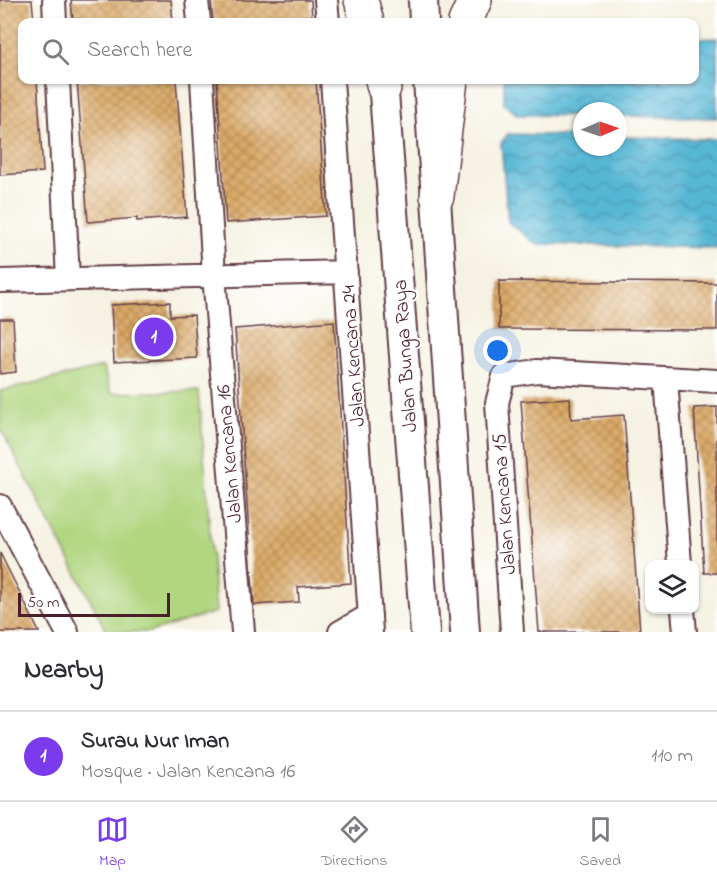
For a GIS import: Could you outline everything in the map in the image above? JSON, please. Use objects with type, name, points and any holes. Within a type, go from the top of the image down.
[{"type":"highway","points":[[361,0],[366,18]]},
{"type":"highway","points":[[467,18],[475,0]]},
{"type":"highway","points":[[436,196],[450,84]]},
{"type":"street","points":[[54,0],[55,18]]},
{"type":"street","points":[[197,0],[199,18]]},
{"type":"street","points":[[326,0],[328,18]]},
{"type":"street","points":[[377,0],[379,18]]},
{"type":"street","points":[[423,0],[424,18]]},
{"type":"street","points":[[58,84],[69,279]]},
{"type":"street","name":"Jalan Kencana 16","points":[[202,84],[214,275],[243,632]]},
{"type":"street","name":"Jalan Kencana 24","points":[[332,84],[370,623]]},
{"type":"street","name":"Jalan Bunga Raya","points":[[383,84],[425,632]]},
{"type":"street","points":[[428,84],[465,632]]},
{"type":"street","points":[[0,281],[346,272]]},
{"type":"street","name":"Jalan Kencana 15","points":[[512,632],[496,403],[504,376],[537,371],[666,379]]},
{"type":"street","points":[[680,560],[666,379],[717,381]]},
{"type":"street","points":[[0,506],[67,632]]},
{"type":"street","points":[[683,614],[685,632]]},
{"type":"street","points":[[340,632],[370,623]]},
{"type":"green space","points":[[103,367],[111,393],[199,391],[216,612],[150,632],[107,632],[0,427],[0,391]]},
{"type":"water","points":[[717,38],[717,118],[627,116],[627,102],[573,102],[573,116],[518,115],[504,104],[504,84],[699,84],[699,39]]},
{"type":"water","points":[[508,134],[573,136],[573,156],[627,156],[627,137],[715,139],[717,141],[717,248],[536,244],[508,222],[501,143]]},
{"type":"building","points":[[0,0],[32,0],[34,18],[18,18],[18,84],[37,84],[43,172],[0,175]]},
{"type":"building","points":[[71,0],[171,0],[173,18],[73,18]]},
{"type":"building","points":[[211,0],[311,0],[312,18],[213,18]]},
{"type":"building","points":[[77,84],[176,84],[187,217],[88,222]]},
{"type":"building","points":[[217,84],[316,84],[326,216],[226,223]]},
{"type":"building","points":[[499,281],[717,283],[717,330],[499,329]]},
{"type":"building","points":[[170,302],[170,316],[194,315],[197,358],[114,362],[111,305]]},
{"type":"building","points":[[0,319],[13,319],[16,372],[0,374]]},
{"type":"building","points":[[334,321],[351,583],[298,587],[299,602],[254,605],[235,329]]},
{"type":"building","points":[[570,398],[571,419],[624,415],[640,632],[539,632],[521,401]]},
{"type":"building","points":[[717,407],[717,573],[704,573],[694,408]]},
{"type":"building","points":[[0,553],[19,591],[39,632],[0,632]]},
{"type":"place","name":"Surau Nur Iman","points":[[154,337]]}]
